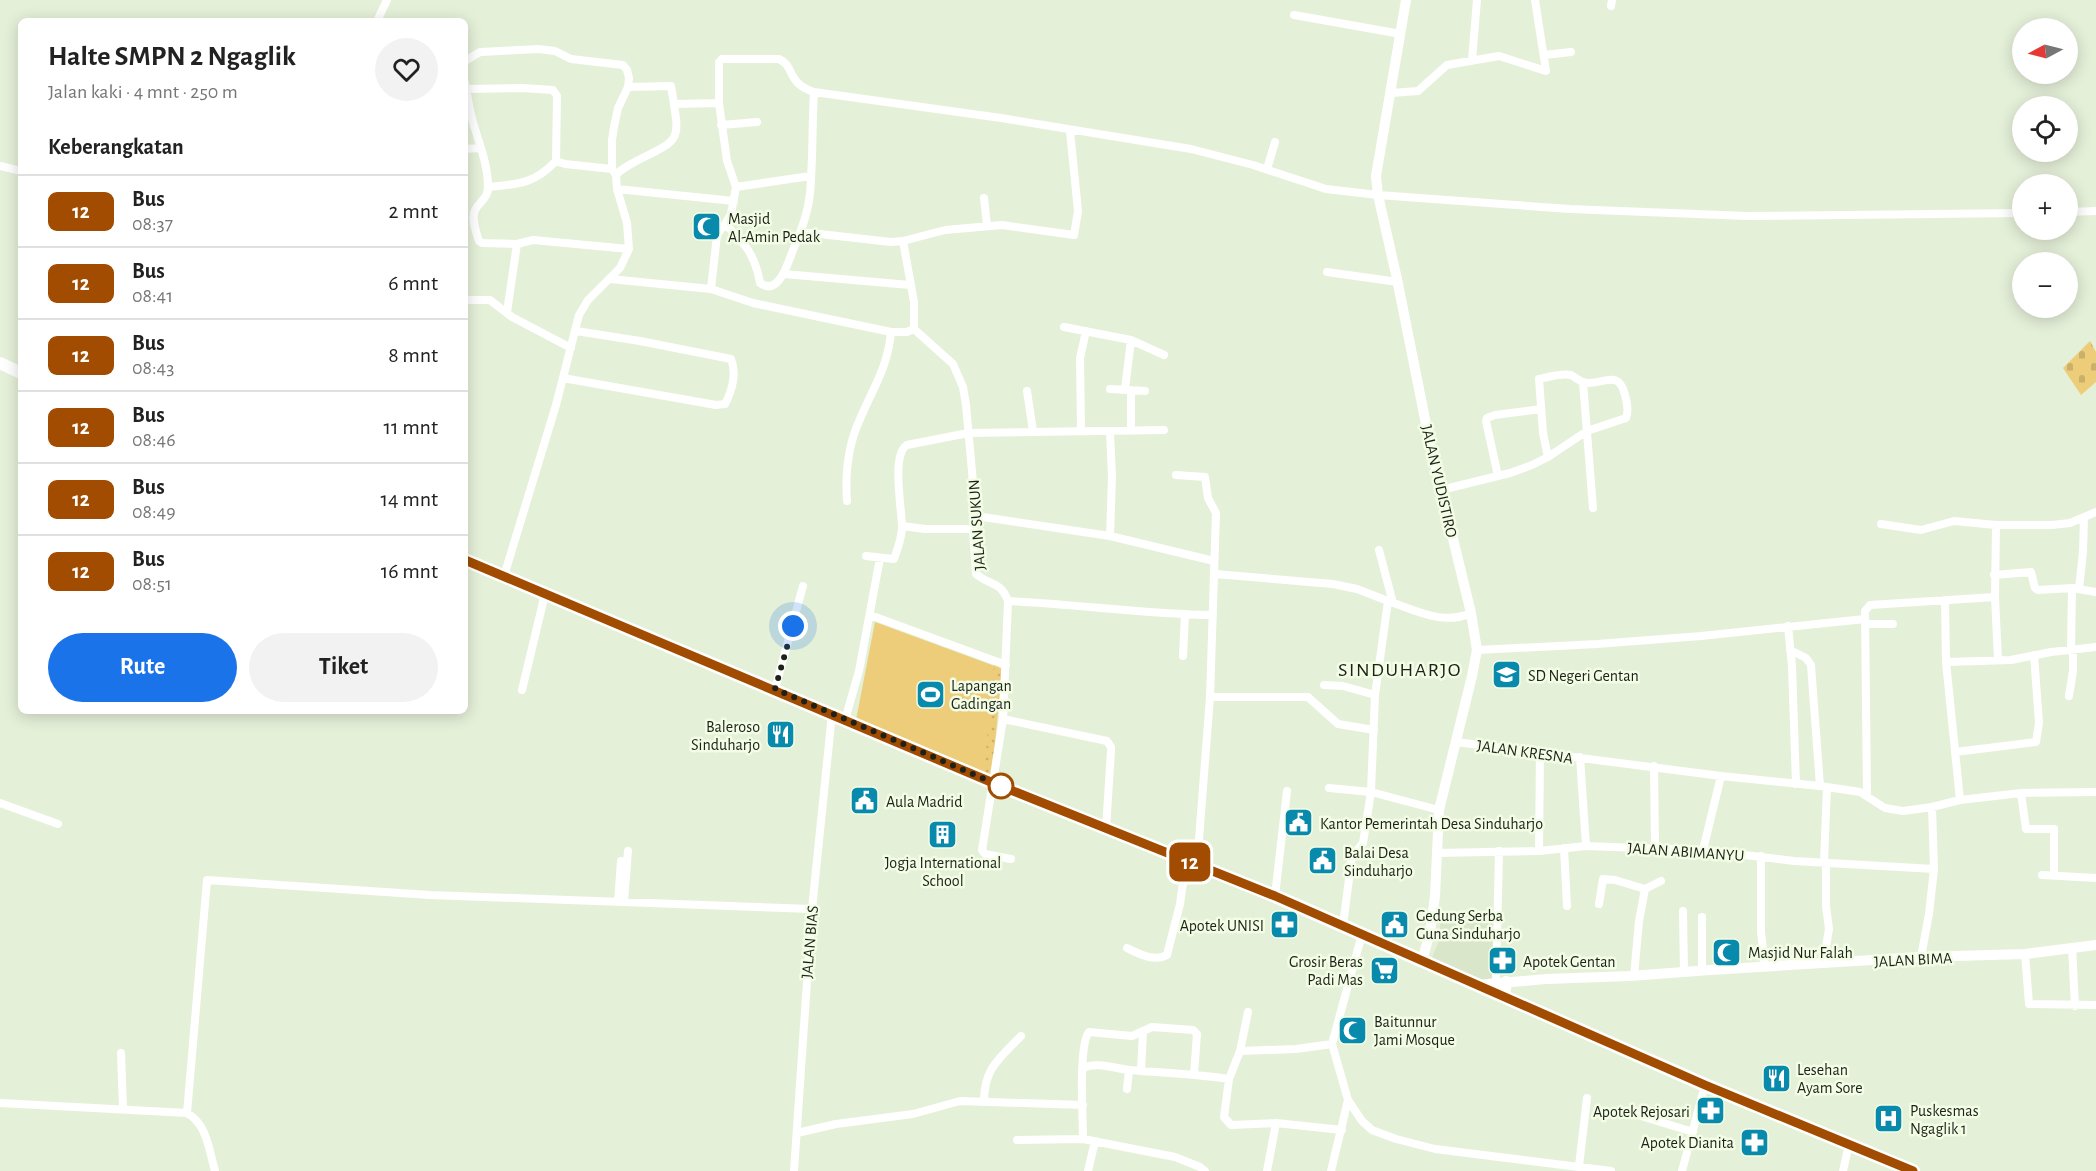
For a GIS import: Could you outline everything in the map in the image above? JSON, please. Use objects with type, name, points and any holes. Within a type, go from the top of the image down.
[{"type":"main road","points":[[1,364],[17,371]]},
{"type":"main road","points":[[468,561],[992,782],[1275,896],[1705,1085],[1913,1171]]},
{"type":"main road","points":[[1501,982],[1504,997]]},
{"type":"street","points":[[378,18],[387,0]]},
{"type":"street","name":"JALAN YUDISTIRO","points":[[1406,0],[1376,176],[1378,195],[1430,444],[1472,613],[1477,650],[1473,676],[1439,810],[1430,932],[1422,961]]},
{"type":"street","points":[[1472,60],[1477,0]]},
{"type":"street","points":[[1391,93],[1418,92],[1447,65],[1499,56],[1546,71],[1534,0]]},
{"type":"street","points":[[1294,15],[1401,34]]},
{"type":"street","points":[[468,60],[480,52],[538,49],[555,51],[571,59],[622,65],[627,70],[628,87],[618,108],[612,140],[616,189],[627,223],[629,249],[620,268],[601,285],[579,315],[563,378],[504,576]]},
{"type":"street","points":[[1544,55],[1571,52]]},
{"type":"street","points":[[711,290],[717,235],[731,214],[736,187],[727,161],[718,103],[719,62],[726,57],[783,60],[798,86],[814,92],[1001,118],[1191,149],[1267,169],[1326,189],[1570,209],[1736,216],[2012,213]]},
{"type":"street","points":[[468,86],[553,90],[556,96],[556,160],[543,174],[526,182],[488,187]]},
{"type":"street","points":[[556,160],[565,164],[614,172],[669,144],[677,125],[671,86],[628,87]]},
{"type":"street","points":[[725,224],[746,245],[754,259],[760,283],[775,284],[784,274],[802,232],[810,194],[814,92]]},
{"type":"street","points":[[674,104],[718,103]]},
{"type":"street","points":[[468,113],[481,148],[488,187],[487,196],[476,208],[473,217],[479,241],[517,244],[532,240],[629,249]]},
{"type":"street","points":[[721,125],[756,122]]},
{"type":"street","points":[[802,232],[865,240],[903,241],[945,230],[1002,225],[1074,235],[1078,211],[1070,131]]},
{"type":"street","points":[[1267,169],[1275,142]]},
{"type":"street","points":[[468,149],[481,148]]},
{"type":"street","points":[[0,166],[18,170]]},
{"type":"street","points":[[736,187],[810,176]]},
{"type":"street","points":[[616,189],[734,201]]},
{"type":"street","points":[[984,198],[987,226]]},
{"type":"street","points":[[2078,212],[2096,211]]},
{"type":"street","points":[[610,279],[711,290],[753,303],[891,332],[908,332],[914,329],[914,302],[909,285],[903,241]]},
{"type":"street","points":[[507,312],[517,244]]},
{"type":"street","points":[[1327,272],[1398,282]]},
{"type":"street","points":[[784,274],[909,285]]},
{"type":"street","points":[[468,300],[490,300],[512,317],[571,348]]},
{"type":"street","points":[[1064,327],[1131,340],[1164,355]]},
{"type":"street","name":"JALAN SUKUN","points":[[914,329],[954,364],[963,387],[976,516],[973,529],[976,574],[999,585],[1005,591],[1008,601]]},
{"type":"street","points":[[563,378],[716,405],[725,404],[730,395],[734,370],[731,359],[576,331]]},
{"type":"street","points":[[1081,430],[1080,358],[1086,331]]},
{"type":"street","points":[[847,501],[846,477],[852,443],[859,420],[884,370],[890,349],[891,332]]},
{"type":"street","points":[[1131,340],[1128,390],[1131,431]]},
{"type":"street","points":[[1441,489],[1498,476],[1532,465],[1548,457],[1587,431],[1626,418],[1628,414],[1623,385],[1617,381],[1583,382],[1569,374],[1539,379],[1548,457]]},
{"type":"street","points":[[1583,382],[1593,508]]},
{"type":"street","points":[[1110,388],[1145,392]]},
{"type":"street","points":[[1027,391],[1032,431]]},
{"type":"street","points":[[1498,476],[1487,418],[1541,409]]},
{"type":"street","points":[[866,556],[894,559],[902,526],[898,468],[903,447],[968,433],[1164,430]]},
{"type":"street","points":[[1110,432],[1112,477],[1110,536]]},
{"type":"street","points":[[1127,948],[1139,955],[1150,957],[1162,958],[1167,955],[1192,863],[1210,697],[1216,513],[1208,498],[1207,479],[1176,475]]},
{"type":"street","points":[[1881,524],[1921,530],[1954,521],[1996,525],[2052,525],[2070,523],[2096,512]]},
{"type":"street","points":[[976,516],[1110,536],[1214,561]]},
{"type":"street","points":[[2069,696],[2073,677],[2072,649],[2076,589],[2083,552],[2084,518]]},
{"type":"street","points":[[1996,525],[1994,575],[1998,660]]},
{"type":"street","points":[[902,526],[925,529],[973,529]]},
{"type":"street","points":[[1343,926],[1352,856],[1363,843],[1371,792],[1375,695],[1384,617],[1390,602],[1379,550]]},
{"type":"street","points":[[844,720],[859,671],[880,558]]},
{"type":"street","points":[[1994,575],[2031,572],[2035,588],[2038,590],[2076,589],[2096,592]]},
{"type":"street","points":[[1215,574],[1333,584],[1357,589],[1441,618],[1463,617],[1472,613]]},
{"type":"street","points":[[775,689],[803,586]]},
{"type":"street","points":[[522,690],[545,594]]},
{"type":"street","points":[[1867,796],[1865,610],[1870,605],[1995,597]]},
{"type":"street","points":[[1945,600],[1946,662],[1960,800]]},
{"type":"street","points":[[1011,859],[985,854],[982,850],[1003,718],[1008,601],[1213,615]]},
{"type":"street","points":[[1183,656],[1185,614]]},
{"type":"street","points":[[870,615],[1006,665]]},
{"type":"street","points":[[1477,650],[1597,644],[1788,626],[1865,622],[1893,624]]},
{"type":"street","points":[[1788,626],[1796,784]]},
{"type":"street","points":[[1946,662],[2023,658],[2096,647]]},
{"type":"street","points":[[1790,650],[1806,658],[1811,665],[1823,787],[1829,929],[1823,964]]},
{"type":"street","points":[[1955,752],[2036,742],[2039,723],[2034,655]]},
{"type":"street","points":[[1324,685],[1343,686],[1375,695]]},
{"type":"street","points":[[1210,697],[1308,697],[1338,724],[1374,730]]},
{"type":"street","name":"JALAN BIAS","points":[[794,1171],[798,1086],[812,909],[832,714]]},
{"type":"street","points":[[1003,718],[1107,741],[1111,751],[1106,829]]},
{"type":"street","name":"JALAN KRESNA","points":[[1456,742],[1580,757],[1586,846]]},
{"type":"street","points":[[1539,851],[1540,752]]},
{"type":"street","points":[[1580,757],[1860,792],[1879,805],[1903,811],[1960,800],[2021,793],[2096,792]]},
{"type":"street","points":[[1654,766],[1655,848]]},
{"type":"street","points":[[1703,850],[1721,776]]},
{"type":"street","points":[[1329,788],[1371,792],[1439,810]]},
{"type":"street","points":[[1275,896],[1287,791]]},
{"type":"street","points":[[2021,793],[2026,829],[2054,829],[2054,875]]},
{"type":"street","points":[[0,803],[58,824]]},
{"type":"street","points":[[1921,957],[1934,869],[1932,807]]},
{"type":"street","name":"JALAN ABIMANYU","points":[[1437,853],[1539,851],[1586,846],[1655,848],[1934,869]]},
{"type":"street","points":[[1564,848],[1567,906]]},
{"type":"street","points":[[621,902],[625,851]]},
{"type":"street","points":[[1499,851],[1501,982]]},
{"type":"street","points":[[1761,856],[1761,932],[1765,967]]},
{"type":"street","points":[[2042,875],[2096,878]]},
{"type":"street","points":[[1599,904],[1603,879],[1615,880],[1645,889],[1661,881]]},
{"type":"street","points":[[187,1113],[207,880],[430,895],[812,909]]},
{"type":"street","points":[[1635,976],[1639,921],[1645,889]]},
{"type":"street","points":[[1683,911],[1684,972]]},
{"type":"street","points":[[1702,917],[1702,970]]},
{"type":"street","points":[[1362,934],[1332,1044],[1348,1100],[1362,1121],[1372,1130],[1435,1149],[1611,1171]]},
{"type":"street","name":"JALAN BIMA","points":[[1478,985],[1921,957],[2025,954],[2096,945]]},
{"type":"street","points":[[2072,948],[2075,1005]]},
{"type":"street","points":[[2025,954],[2029,1004],[2096,1005]]},
{"type":"street","points":[[1248,1011],[1240,1051],[1229,1079],[1224,1117],[1227,1122],[1239,1125],[1276,1123],[1342,1130]]},
{"type":"street","points":[[1083,1139],[1084,1044],[1089,1032],[1132,1036],[1152,1027],[1195,1031],[1197,1034],[1194,1074]]},
{"type":"street","points":[[1141,1071],[1143,1032]]},
{"type":"street","points":[[984,1101],[987,1076],[1021,1036]]},
{"type":"street","points":[[1240,1051],[1332,1044]]},
{"type":"street","points":[[121,1053],[123,1109]]},
{"type":"street","points":[[1084,1068],[1090,1065],[1229,1079]]},
{"type":"street","points":[[1127,1089],[1129,1070]]},
{"type":"street","points":[[1682,1171],[1705,1085]]},
{"type":"street","points":[[1580,1166],[1587,1098]]},
{"type":"street","points":[[1331,1171],[1348,1100]]},
{"type":"street","points":[[797,1132],[836,1124],[913,1114],[960,1101],[1083,1105]]},
{"type":"street","points":[[0,1103],[187,1113],[203,1128],[215,1171]]},
{"type":"street","points":[[1638,1115],[1693,1132]]},
{"type":"street","points":[[1267,1171],[1276,1123]]},
{"type":"street","points":[[1017,1140],[1083,1139],[1175,1157],[1205,1171]]},
{"type":"street","points":[[1088,1171],[1095,1141]]},
{"type":"street","points":[[1843,1171],[1849,1144]]},
{"type":"shaded area","points":[[1441,912],[1495,915],[1494,977],[1481,981],[1431,960],[1439,941]]},
{"type":"green space","points":[[2090,341],[2096,352],[2096,382],[2081,395],[2063,368]]},
{"type":"green space","name":"Lapangan Gadingan","points":[[875,622],[1000,668],[992,776],[856,720]]},
{"type":"green space","points":[[994,665],[1002,669],[992,776],[984,773]]},
{"type":"bus line","name":"12","points":[[468,561],[998,785],[1275,896],[1705,1085],[1913,1171]]},
{"type":"place","name":"Masjid Al-Amin Pedak","points":[[707,227]]},
{"type":"place","name":"SD Negeri Gentan","points":[[1507,675]]},
{"type":"place","name":"Lapangan Gadingan","points":[[930,694]]},
{"type":"place","name":"Baleroso Sinduharjo","points":[[781,735]]},
{"type":"place","name":"Aula Madrid","points":[[865,801]]},
{"type":"place","name":"Kantor Pemerintah Desa Sinduharjo","points":[[1299,823]]},
{"type":"place","name":"Jogja International School","points":[[943,834]]},
{"type":"place","name":"Balai Desa Sinduharjo","points":[[1323,861]]},
{"type":"place","name":"Gedung Serba Guna Sinduharjo","points":[[1395,924]]},
{"type":"place","name":"Apotek UNISI","points":[[1285,925]]},
{"type":"place","name":"Masjid Nur Falah","points":[[1727,952]]},
{"type":"place","name":"Apotek Gentan","points":[[1502,961]]},
{"type":"place","name":"Grosir Beras Padi Mas","points":[[1384,970]]},
{"type":"place","name":"Baitunnur Jami Mosque","points":[[1353,1030]]},
{"type":"place","name":"Lesehan Ayam Sore","points":[[1776,1078]]},
{"type":"place","name":"Apotek Rejosari","points":[[1711,1111]]},
{"type":"place","name":"Puskesmas Ngaglik 1","points":[[1889,1119]]},
{"type":"place","name":"Apotek Dianita","points":[[1755,1142]]},
{"type":"district","name":"SINDUHARJO","points":[[1400,669]]},
{"type":"route","points":[[793,626],[775,689],[1001,786]]}]
